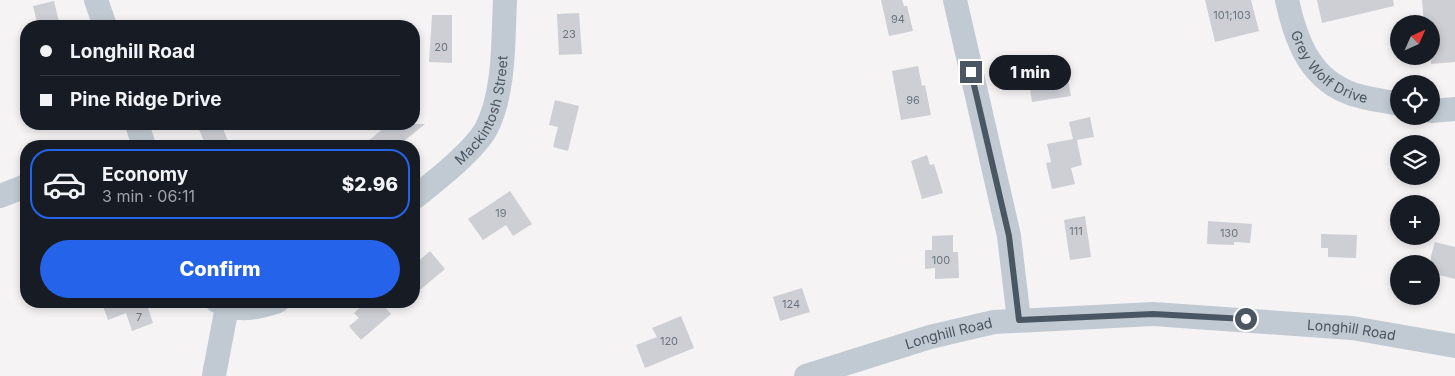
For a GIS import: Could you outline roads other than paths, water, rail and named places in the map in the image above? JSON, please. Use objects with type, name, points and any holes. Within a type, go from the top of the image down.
[{"type":"street","points":[[96,0],[103,20]]},
{"type":"street","name":"Mackintosh Street","points":[[420,193],[474,145],[486,130],[494,108],[502,54],[505,0]]},
{"type":"street","points":[[955,0],[1009,236],[1019,320]]},
{"type":"street","name":"Grey Wolf Drive","points":[[1287,0],[1294,31],[1306,56],[1324,79],[1346,92],[1390,102]]},
{"type":"street","points":[[1440,110],[1455,108]]},
{"type":"street","points":[[0,196],[20,188]]},
{"type":"street","points":[[214,375],[222,308]]},
{"type":"street","name":"Longhill Road","points":[[806,376],[930,337],[994,322],[1019,320],[1153,314],[1246,319],[1352,328],[1455,346]]}]
